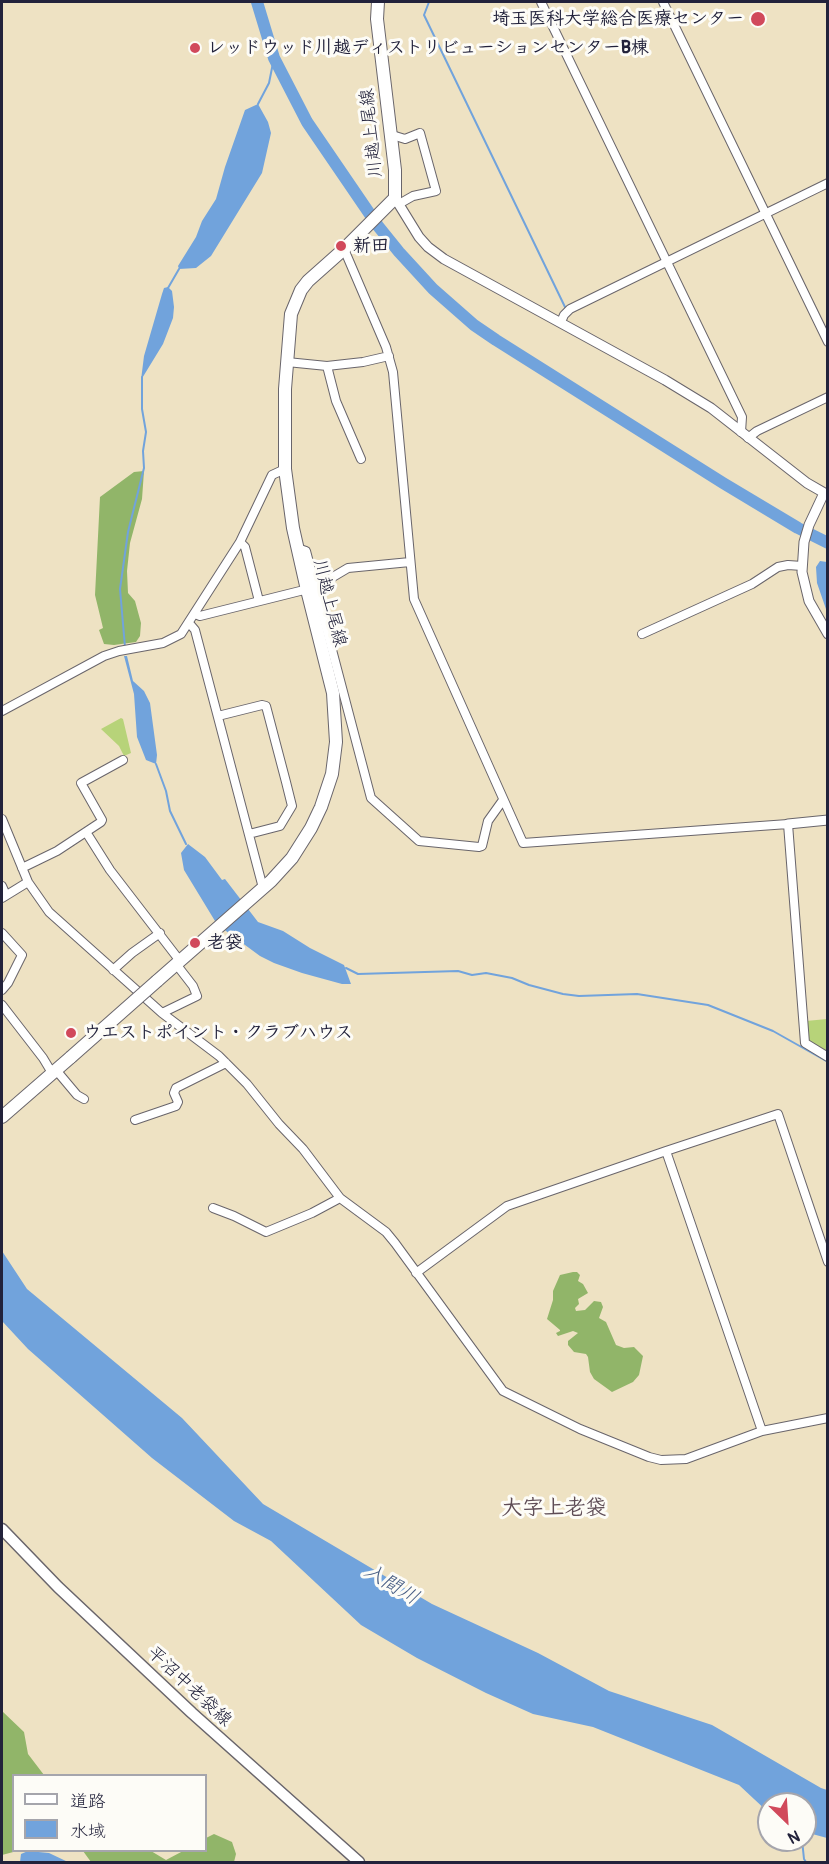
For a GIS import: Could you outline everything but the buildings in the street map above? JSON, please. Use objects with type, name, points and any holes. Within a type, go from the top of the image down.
[{"type":"main road","name":"川越上尾線","points":[[2,1117],[263,888],[300,847],[321,807],[332,774],[336,742],[333,693],[311,588],[297,548],[285,469],[284,415],[287,362],[291,314],[297,298],[308,281],[397,201],[392,135],[377,19],[378,2]]},
{"type":"main road","name":"平沼中老袋線","points":[[2,1529],[58,1587],[184,1706],[359,1863]]},
{"type":"street","points":[[541,2],[742,417],[745,435]]},
{"type":"street","points":[[663,2],[828,342]]},
{"type":"street","points":[[392,135],[405,139],[420,133],[436,191],[413,195],[397,201],[423,242],[444,259],[665,380],[711,408],[807,483],[826,494],[809,525],[804,540],[802,566],[808,601],[828,634]]},
{"type":"street","points":[[561,322],[570,309],[828,183]]},
{"type":"street","points":[[344,249],[389,356],[395,388],[414,598],[523,843],[828,820]]},
{"type":"street","points":[[287,362],[327,366],[389,356]]},
{"type":"street","points":[[327,366],[336,401],[361,459]]},
{"type":"street","points":[[745,435],[828,398]]},
{"type":"street","points":[[2,711],[104,656],[171,640],[181,634],[240,542],[272,475],[285,469]]},
{"type":"street","points":[[240,542],[245,547],[259,601]]},
{"type":"street","points":[[195,614],[200,616],[311,588],[348,568],[410,562]]},
{"type":"street","points":[[642,634],[752,584],[778,567],[802,566]]},
{"type":"street","points":[[311,588],[370,798],[419,841],[479,847],[482,846],[488,821],[503,800]]},
{"type":"street","points":[[189,623],[195,630],[263,888]]},
{"type":"street","points":[[218,716],[266,706],[286,782],[292,806],[280,826],[249,834]]},
{"type":"street","points":[[22,868],[57,851],[102,820],[81,783],[123,760]]},
{"type":"street","points":[[2,819],[28,882],[49,912],[162,1013],[226,1063],[247,1084],[279,1124],[303,1149],[340,1197],[386,1232],[500,1387],[513,1397],[649,1457],[669,1461],[695,1456],[762,1431],[828,1418]]},
{"type":"street","points":[[788,824],[806,1043],[828,1057]]},
{"type":"street","points":[[86,832],[111,870],[160,933],[193,986],[197,996],[162,1013]]},
{"type":"street","points":[[2,886],[4,897],[28,882]]},
{"type":"street","points":[[2,933],[22,955],[2,990]]},
{"type":"street","points":[[113,970],[160,933]]},
{"type":"street","points":[[2,1005],[43,1058],[51,1073],[84,1099]]},
{"type":"street","points":[[135,1120],[176,1106],[178,1102],[174,1093],[176,1088],[226,1063]]},
{"type":"street","points":[[416,1273],[507,1206],[778,1114],[828,1262]]},
{"type":"street","points":[[666,1151],[762,1431]]},
{"type":"street","points":[[213,1208],[266,1232],[312,1213],[340,1197]]},
{"type":"green space","points":[[144,471],[142,499],[130,543],[127,571],[128,593],[135,601],[141,623],[140,636],[136,642],[104,644],[99,630],[103,628],[95,595],[100,497],[134,472]]},
{"type":"green space","points":[[121,718],[131,753],[124,756],[119,746],[101,729]]},
{"type":"green space","points":[[827,1019],[827,1053],[808,1041],[806,1021]]},
{"type":"green space","points":[[573,1272],[580,1275],[578,1281],[583,1284],[588,1293],[578,1299],[579,1304],[575,1308],[576,1311],[585,1310],[594,1301],[601,1302],[603,1307],[599,1318],[606,1322],[616,1345],[624,1348],[634,1347],[643,1356],[639,1375],[633,1382],[612,1392],[594,1379],[586,1354],[574,1352],[568,1345],[568,1341],[578,1333],[573,1331],[558,1336],[556,1333],[560,1330],[547,1319],[553,1300],[553,1291],[560,1275]]},
{"type":"green space","points":[[2,1711],[24,1732],[28,1754],[43,1774],[12,1774],[13,1852],[2,1855]]},
{"type":"green space","points":[[214,1834],[232,1842],[236,1854],[234,1862],[91,1862],[84,1852],[153,1852],[166,1860],[181,1852],[207,1852],[207,1838]]},
{"type":"water","points":[[258,104],[271,133],[262,173],[211,256],[196,268],[179,269],[178,266],[216,199],[245,110]]},
{"type":"water","points":[[168,287],[172,291],[173,318],[163,344],[141,380],[144,356],[162,294],[164,288]]},
{"type":"water","points":[[820,561],[827,562],[827,612],[817,583],[816,567]]},
{"type":"water","points":[[124,656],[127,656],[133,681],[144,691],[150,703],[157,755],[156,764],[146,760],[137,737],[134,694]]},
{"type":"water","points":[[188,844],[205,857],[222,880],[225,879],[258,922],[283,931],[344,965],[351,984],[342,984],[274,963],[260,956],[226,931],[215,921],[184,870],[181,853]]},
{"type":"water","name":"入間川","points":[[2,1251],[27,1289],[182,1418],[263,1504],[432,1604],[538,1653],[609,1691],[712,1725],[827,1790],[827,1838],[817,1835],[817,1792],[757,1792],[757,1802],[739,1785],[593,1727],[533,1714],[417,1658],[361,1625],[271,1541],[234,1521],[152,1458],[28,1349],[2,1321]]},
{"type":"water","points":[[26,1852],[49,1853],[68,1862],[20,1862],[21,1854]]},
{"type":"waterway","points":[[257,2],[274,58],[307,122],[378,226],[433,289],[474,325],[496,340],[723,483],[798,528],[828,543]]},
{"type":"waterway","points":[[429,2],[424,15],[565,307]]},
{"type":"waterway","points":[[258,104],[269,83],[274,58]]},
{"type":"waterway","points":[[168,288],[179,269]]},
{"type":"waterway","points":[[125,647],[120,589],[128,532],[144,468],[143,451],[146,432],[142,409],[142,377]]},
{"type":"waterway","points":[[156,764],[166,791],[170,811],[186,844]]},
{"type":"waterway","points":[[346,968],[358,974],[458,971],[472,975],[486,973],[512,978],[563,994],[579,996],[637,994],[708,1005],[773,1031],[828,1062]]},
{"type":"waterway","points":[[803,1852],[806,1862]]},
{"type":"place","name":"埼玉医科大学総合医療センター","points":[[758,19]]},
{"type":"place","name":"レッドウッド川越ディストリビューションセンターB棟","points":[[195,48]]},
{"type":"place","name":"新田","points":[[341,246]]},
{"type":"place","name":"老袋","points":[[195,943]]},
{"type":"place","name":"ウエストポイント・クラブハウス","points":[[71,1033]]},
{"type":"district","name":"大字上老袋","points":[[554,1509]]}]
